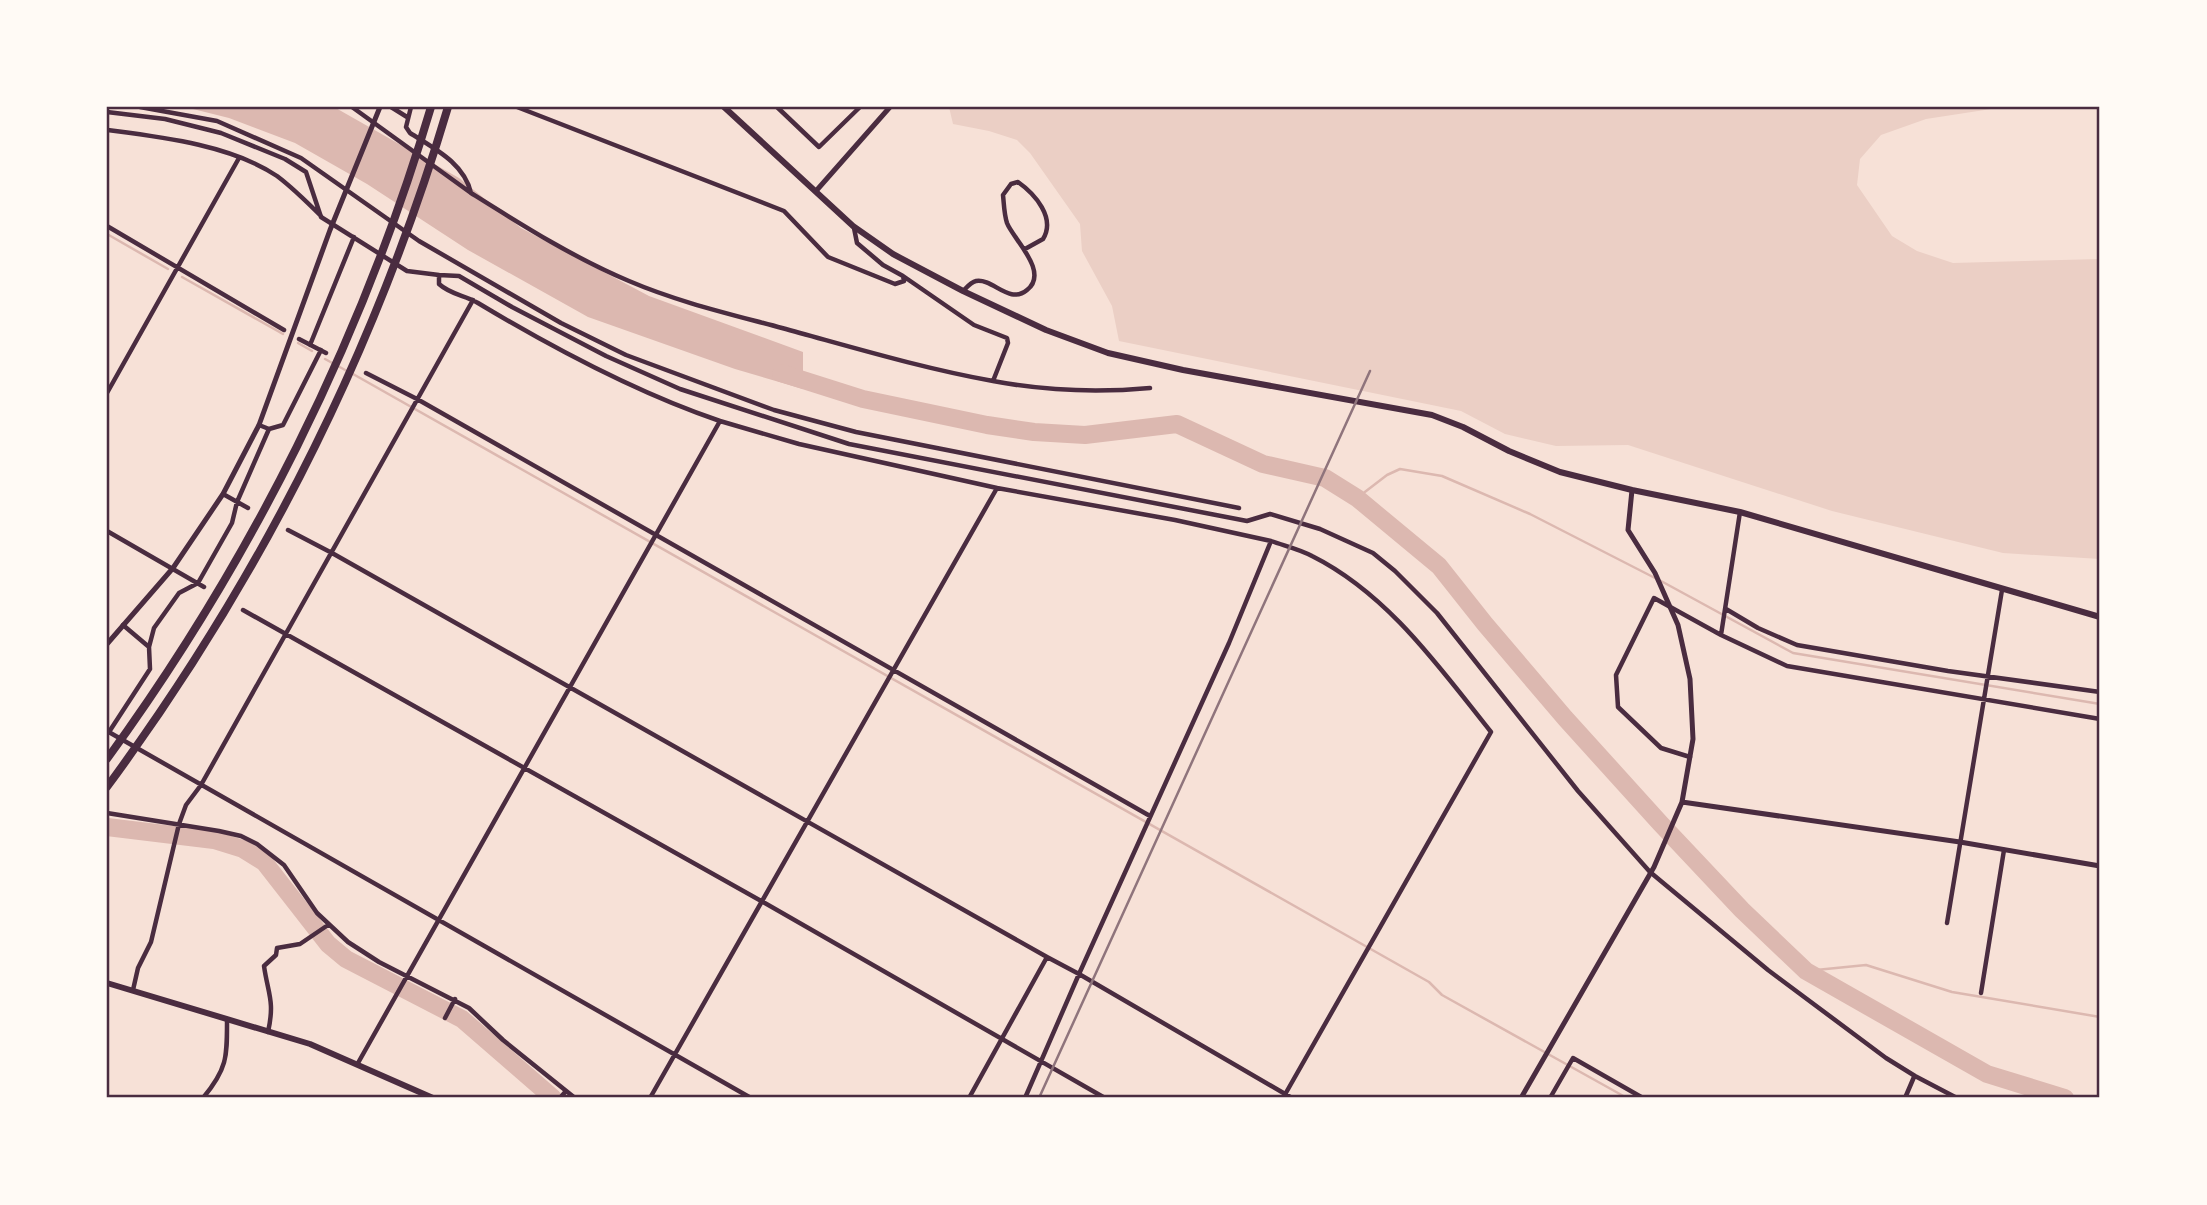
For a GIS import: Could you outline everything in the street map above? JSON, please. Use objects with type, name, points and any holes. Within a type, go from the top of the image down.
[{"type":"highway","points":[[107,759],[176,659],[224,582],[302,436],[344,346],[376,267],[402,199],[431,107]]},
{"type":"highway","points":[[107,787],[190,668],[237,593],[318,443],[391,275],[448,107]]},
{"type":"main road","points":[[724,107],[853,226],[893,254],[962,291],[1046,330],[1108,354],[1432,415],[1560,472],[1740,512],[2100,617]]},
{"type":"main road","points":[[107,983],[310,1044],[433,1098]]},
{"type":"street","points":[[140,107],[217,121],[301,158],[419,241],[561,323],[626,355],[774,410],[868,434],[1239,508]]},
{"type":"street","points":[[352,107],[471,193],[552,242],[627,281],[740,318],[868,353],[993,381],[1030,388],[1080,392],[1150,388]]},
{"type":"street","points":[[107,644],[173,568],[223,494],[259,425],[330,230],[380,107]]},
{"type":"street","points":[[391,107],[407,117]]},
{"type":"street","points":[[411,107],[406,127],[410,133],[460,168],[468,180],[471,193]]},
{"type":"street","points":[[517,107],[784,211],[828,257],[895,284],[904,281],[903,276]]},
{"type":"street","points":[[777,107],[819,147],[860,107]]},
{"type":"street","points":[[816,191],[890,107]]},
{"type":"street","points":[[107,112],[165,119],[221,132],[285,159],[306,173],[321,217]]},
{"type":"street","points":[[107,130],[180,139],[239,158],[276,176],[321,217],[407,271],[459,276],[606,356],[680,389],[849,444],[1247,521],[1270,513],[1320,529],[1373,553],[1437,613],[1578,791],[1652,869],[1768,970],[1886,1058],[1957,1098]]},
{"type":"street","points":[[107,393],[239,158]]},
{"type":"street","points":[[962,291],[974,281],[979,281],[1006,293],[1018,294],[1028,290],[1034,280],[1033,269],[1025,249],[1008,225],[1004,208],[1003,195],[1011,184],[1018,182],[1027,188],[1038,202],[1048,225],[1043,239],[1025,249]]},
{"type":"street","points":[[107,226],[284,330]]},
{"type":"street","points":[[853,226],[857,243],[884,265],[974,325],[1007,338],[1008,343],[993,381]]},
{"type":"street","points":[[310,345],[354,237]]},
{"type":"street","points":[[439,275],[439,284],[448,292],[473,300],[573,356],[681,408],[799,444],[997,488],[1175,520],[1272,541],[1310,555],[1368,593],[1424,649],[1491,732],[1284,1096]]},
{"type":"street","points":[[132,990],[154,931],[179,824],[186,805],[201,785],[473,300]]},
{"type":"street","points":[[259,425],[269,429],[283,425],[323,352],[299,339]]},
{"type":"street","points":[[366,373],[1150,816]]},
{"type":"street","points":[[358,1063],[720,421]]},
{"type":"street","points":[[269,429],[237,502],[232,523],[198,583],[180,593],[154,628],[149,647],[150,668],[108,731],[751,1098]]},
{"type":"street","points":[[650,1098],[997,488]]},
{"type":"street","points":[[1521,1098],[1652,869],[1682,802],[1693,739],[1690,679],[1678,625],[1655,573],[1628,530],[1632,490]]},
{"type":"street","points":[[223,494],[248,508]]},
{"type":"street","points":[[1721,635],[1740,512]]},
{"type":"street","points":[[288,530],[1079,974],[1284,1096],[1292,1098]]},
{"type":"street","points":[[107,531],[205,587]]},
{"type":"street","points":[[1025,1098],[1272,541]]},
{"type":"street","points":[[1947,923],[2002,590]]},
{"type":"street","points":[[1690,757],[1661,748],[1618,707],[1616,675],[1654,598],[1721,635],[1787,666],[2100,719]]},
{"type":"street","points":[[1726,608],[1758,628],[1797,645],[1948,671],[1988,674],[2100,692]]},
{"type":"street","points":[[243,610],[1105,1098]]},
{"type":"street","points":[[123,625],[149,647]]},
{"type":"street","points":[[1682,802],[1960,842],[2100,866]]},
{"type":"street","points":[[107,813],[241,836],[257,844],[284,866],[328,925],[361,952],[469,1008],[503,1040],[575,1098]]},
{"type":"street","points":[[1981,993],[2004,850]]},
{"type":"street","points":[[268,1031],[272,1015],[272,996],[264,966],[276,956],[277,948],[300,944],[328,925]]},
{"type":"street","points":[[969,1098],[1047,957]]},
{"type":"street","points":[[445,1018],[455,999]]},
{"type":"street","points":[[203,1098],[216,1082],[227,1059],[227,1019]]},
{"type":"street","points":[[1550,1098],[1573,1058],[1643,1098]]},
{"type":"street","points":[[1905,1098],[1914,1076]]},
{"type":"street","points":[[561,1098],[566,1091]]},
{"type":"shaded area","points":[[185,107],[334,107],[459,178],[521,228],[649,296],[803,352],[803,389],[735,369],[588,317],[468,250],[367,184],[295,143],[229,118]]},
{"type":"shaded area","points":[[949,107],[2047,107],[1991,109],[1926,119],[1881,135],[1860,159],[1857,185],[1892,236],[1917,251],[1953,263],[2100,259],[2100,559],[2003,553],[1832,511],[1628,445],[1556,446],[1505,434],[1461,411],[1119,341],[1112,306],[1082,251],[1080,224],[1030,153],[1017,140],[953,124]]},
{"type":"waterway","points":[[107,234],[168,269]]},
{"type":"waterway","points":[[182,277],[283,334]]},
{"type":"waterway","points":[[298,343],[312,351]]},
{"type":"waterway","points":[[325,359],[347,371]]},
{"type":"waterway","points":[[781,373],[863,399],[1034,432],[1085,435],[1177,424],[1263,464],[1325,478],[1357,498],[1439,566],[1565,718],[1660,823],[1742,910],[1806,971],[1987,1074],[2065,1098]]},
{"type":"waterway","points":[[353,374],[1429,982],[1442,995],[1627,1098]]},
{"type":"waterway","points":[[1357,498],[1387,475],[1400,469],[1442,476],[1530,514],[1655,578]]},
{"type":"waterway","points":[[1661,581],[1793,653],[2100,704]]},
{"type":"waterway","points":[[107,827],[214,840],[243,849],[264,862],[328,944],[346,959],[462,1019],[553,1098]]},
{"type":"waterway","points":[[1806,971],[1866,965],[1952,992],[2100,1017]]},
{"type":"railway","points":[[1039,1098],[1370,371]]}]
